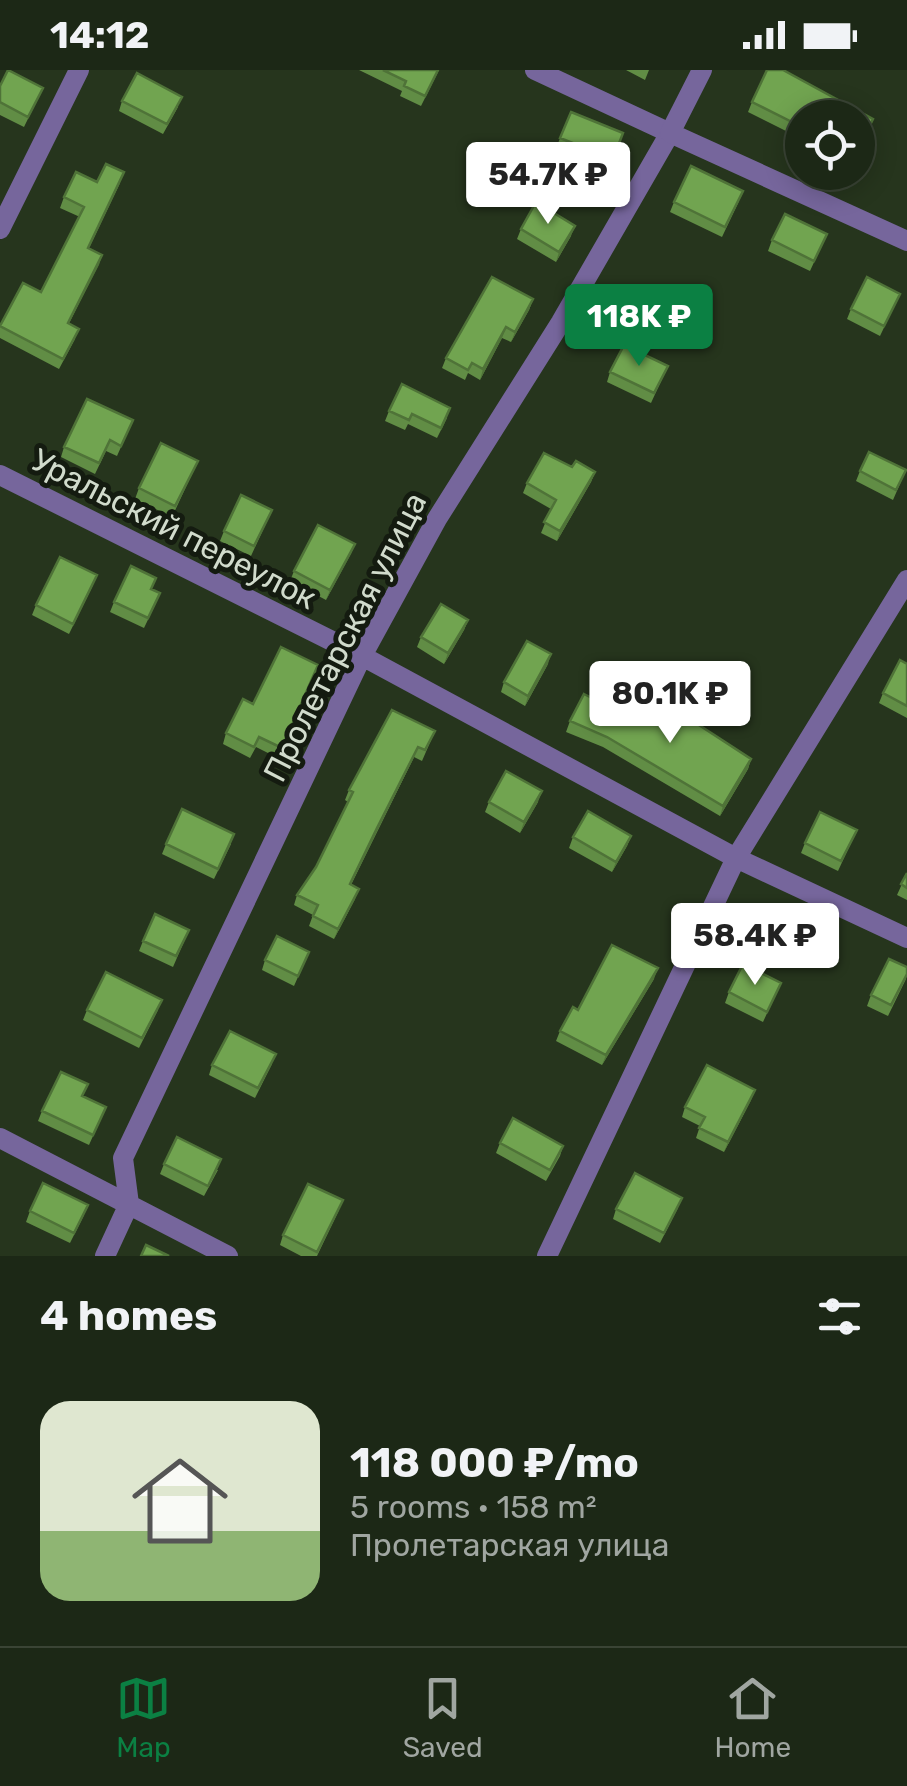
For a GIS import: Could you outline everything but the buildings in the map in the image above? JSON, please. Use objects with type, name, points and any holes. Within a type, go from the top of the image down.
[{"type":"street","points":[[0,229],[79,70]]},
{"type":"street","points":[[535,70],[907,241]]},
{"type":"street","name":"Пролетарская улица","points":[[105,1256],[129,1204],[123,1158],[362,656],[437,519],[562,322],[670,134],[702,70]]},
{"type":"street","name":"Уральский переулок","points":[[0,476],[362,656],[736,858],[907,938]]},
{"type":"street","points":[[547,1256],[736,858],[907,580]]},
{"type":"street","points":[[0,1138],[228,1256]]}]
